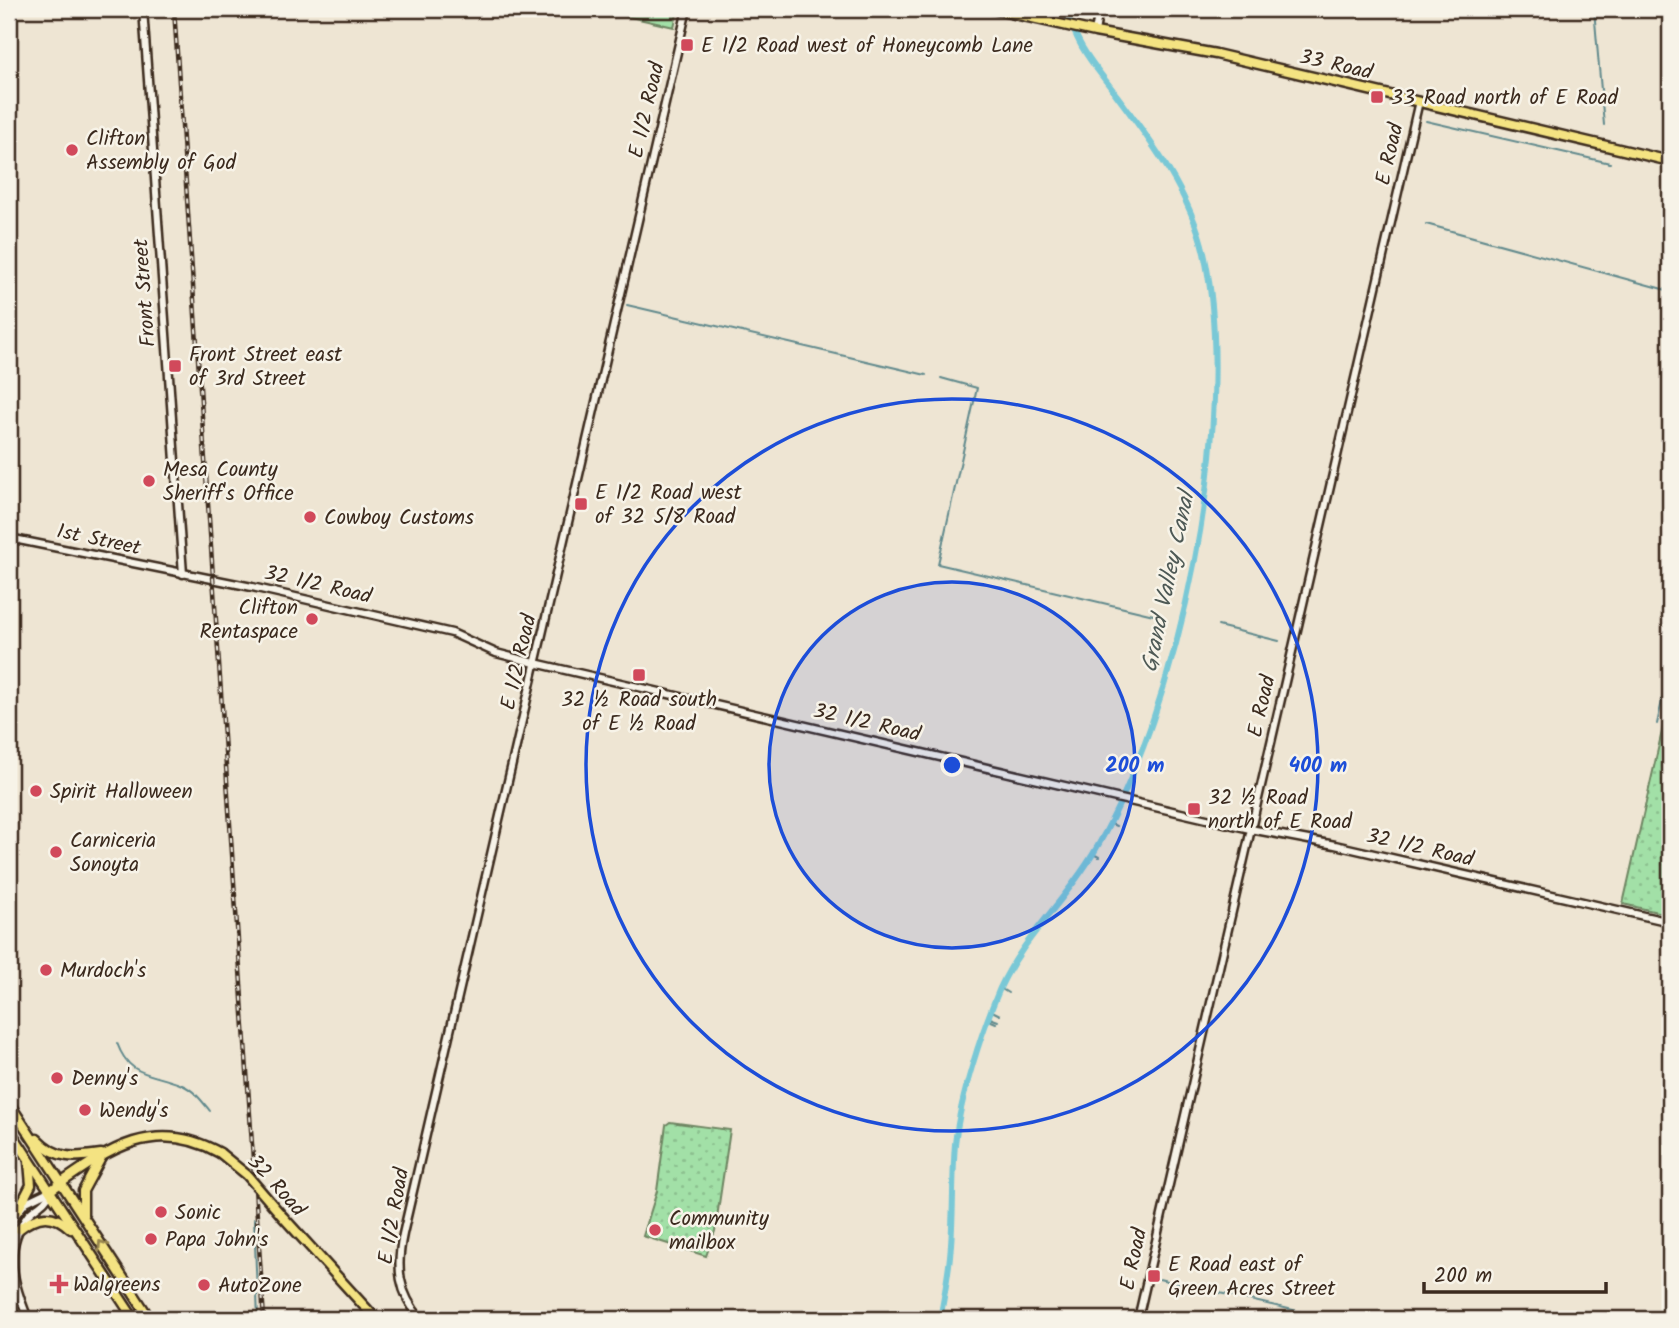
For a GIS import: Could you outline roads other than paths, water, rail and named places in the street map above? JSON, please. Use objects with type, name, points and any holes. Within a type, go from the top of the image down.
[{"type":"main road","name":"33 Road","points":[[992,9],[1084,30],[1216,54],[1670,161]]},
{"type":"main road","points":[[9,1102],[150,1318]]},
{"type":"main road","points":[[22,1124],[48,1150],[59,1156],[71,1158],[104,1154]]},
{"type":"main road","points":[[9,1129],[134,1319]]},
{"type":"main road","name":"32 Road","points":[[51,1190],[122,1144],[164,1137],[198,1142],[220,1153],[247,1175],[376,1319]]},
{"type":"main road","points":[[83,1216],[85,1185],[104,1154]]},
{"type":"main road","points":[[18,1210],[31,1185],[29,1159]]},
{"type":"main road","points":[[19,1229],[35,1218],[51,1216],[65,1223],[84,1243]]},
{"type":"street","name":"Front Street","points":[[143,9],[183,574]]},
{"type":"street","name":"E 1/2 Road","points":[[421,1319],[409,1305],[400,1282],[400,1250],[687,9]]},
{"type":"street","points":[[1095,32],[1099,9]]},
{"type":"street","name":"E Road","points":[[1138,1319],[1419,101]]},
{"type":"street","name":"1st Street","points":[[9,538],[183,574]]},
{"type":"street","name":"32 1/2 Road","points":[[183,574],[452,633],[487,649],[535,663],[1250,829],[1335,845],[1670,922]]},
{"type":"street","name":"32 Road","points":[[9,1223],[18,1210],[37,1194],[51,1190]]},
{"type":"street","name":"32 Road","points":[[28,1319],[10,1275],[12,1251],[19,1229],[32,1211],[49,1196],[51,1190]]},
{"type":"street","points":[[9,1303],[22,1319]]},
{"type":"waterway","name":"Grand Valley Canal","points":[[940,1319],[951,1242],[955,1144],[979,1044],[1009,970],[1082,871],[1124,793],[1152,722],[1176,644],[1195,561],[1208,478],[1214,397],[1213,321],[1204,253],[1198,231],[1168,168],[1086,53],[1064,9]]},
{"type":"waterway","points":[[1594,9],[1604,125]]},
{"type":"waterway","points":[[1426,121],[1610,163]]},
{"type":"waterway","points":[[1426,224],[1670,291]]},
{"type":"waterway","points":[[627,305],[926,375]]},
{"type":"waterway","points":[[941,378],[977,388],[938,564],[1162,617]]},
{"type":"waterway","points":[[1218,626],[1279,641]]},
{"type":"waterway","points":[[1657,724],[1670,664]]},
{"type":"waterway","points":[[1109,823],[1116,826]]},
{"type":"waterway","name":"Grand Valley Canal","points":[[1093,854],[1099,857]]},
{"type":"waterway","points":[[1000,988],[1008,993]]},
{"type":"waterway","points":[[992,1011],[1000,1015]]},
{"type":"waterway","points":[[990,1018],[998,1021]]},
{"type":"waterway","name":"Grand Valley Canal","points":[[989,1020],[996,1023]]},
{"type":"waterway","points":[[117,1043],[122,1055],[135,1069],[186,1087],[198,1096],[210,1111]]},
{"type":"waterway","points":[[254,1219],[258,1319]]},
{"type":"waterway","points":[[1159,1279],[1319,1316]]},
{"type":"railway","points":[[174,9],[264,1319]]},
{"type":"place","name":"E 1/2 Road west of Honeycomb Lane","points":[[687,45]]},
{"type":"place","name":"33 Road north of E Road","points":[[1377,97]]},
{"type":"place","name":"Clifton Assembly of God","points":[[72,150]]},
{"type":"place","name":"Front Street east of 3rd Street","points":[[175,366]]},
{"type":"place","name":"Mesa County Sheriff's Office","points":[[149,481]]},
{"type":"place","name":"E 1/2 Road west of 32 5/8 Road","points":[[581,504]]},
{"type":"place","name":"Cowboy Customs","points":[[310,517]]},
{"type":"place","name":"Clifton Rentaspace","points":[[312,619]]},
{"type":"place","name":"32 ½ Road south of E ½ Road","points":[[639,675]]},
{"type":"place","name":"Spirit Halloween","points":[[36,791]]},
{"type":"place","name":"32 ½ Road north of E Road","points":[[1194,809]]},
{"type":"place","name":"Carniceria Sonoyta","points":[[56,852]]},
{"type":"place","name":"Murdoch's","points":[[46,970]]},
{"type":"place","name":"Denny's","points":[[57,1078]]},
{"type":"place","name":"Wendy's","points":[[85,1110]]},
{"type":"place","name":"Sonic","points":[[161,1212]]},
{"type":"place","name":"Community mailbox","points":[[655,1230]]},
{"type":"place","name":"Papa John's","points":[[151,1239]]},
{"type":"place","name":"E Road east of Green Acres Street","points":[[1154,1276]]},
{"type":"place","name":"Walgreens","points":[[59,1284]]},
{"type":"place","name":"AutoZone","points":[[204,1285]]}]
